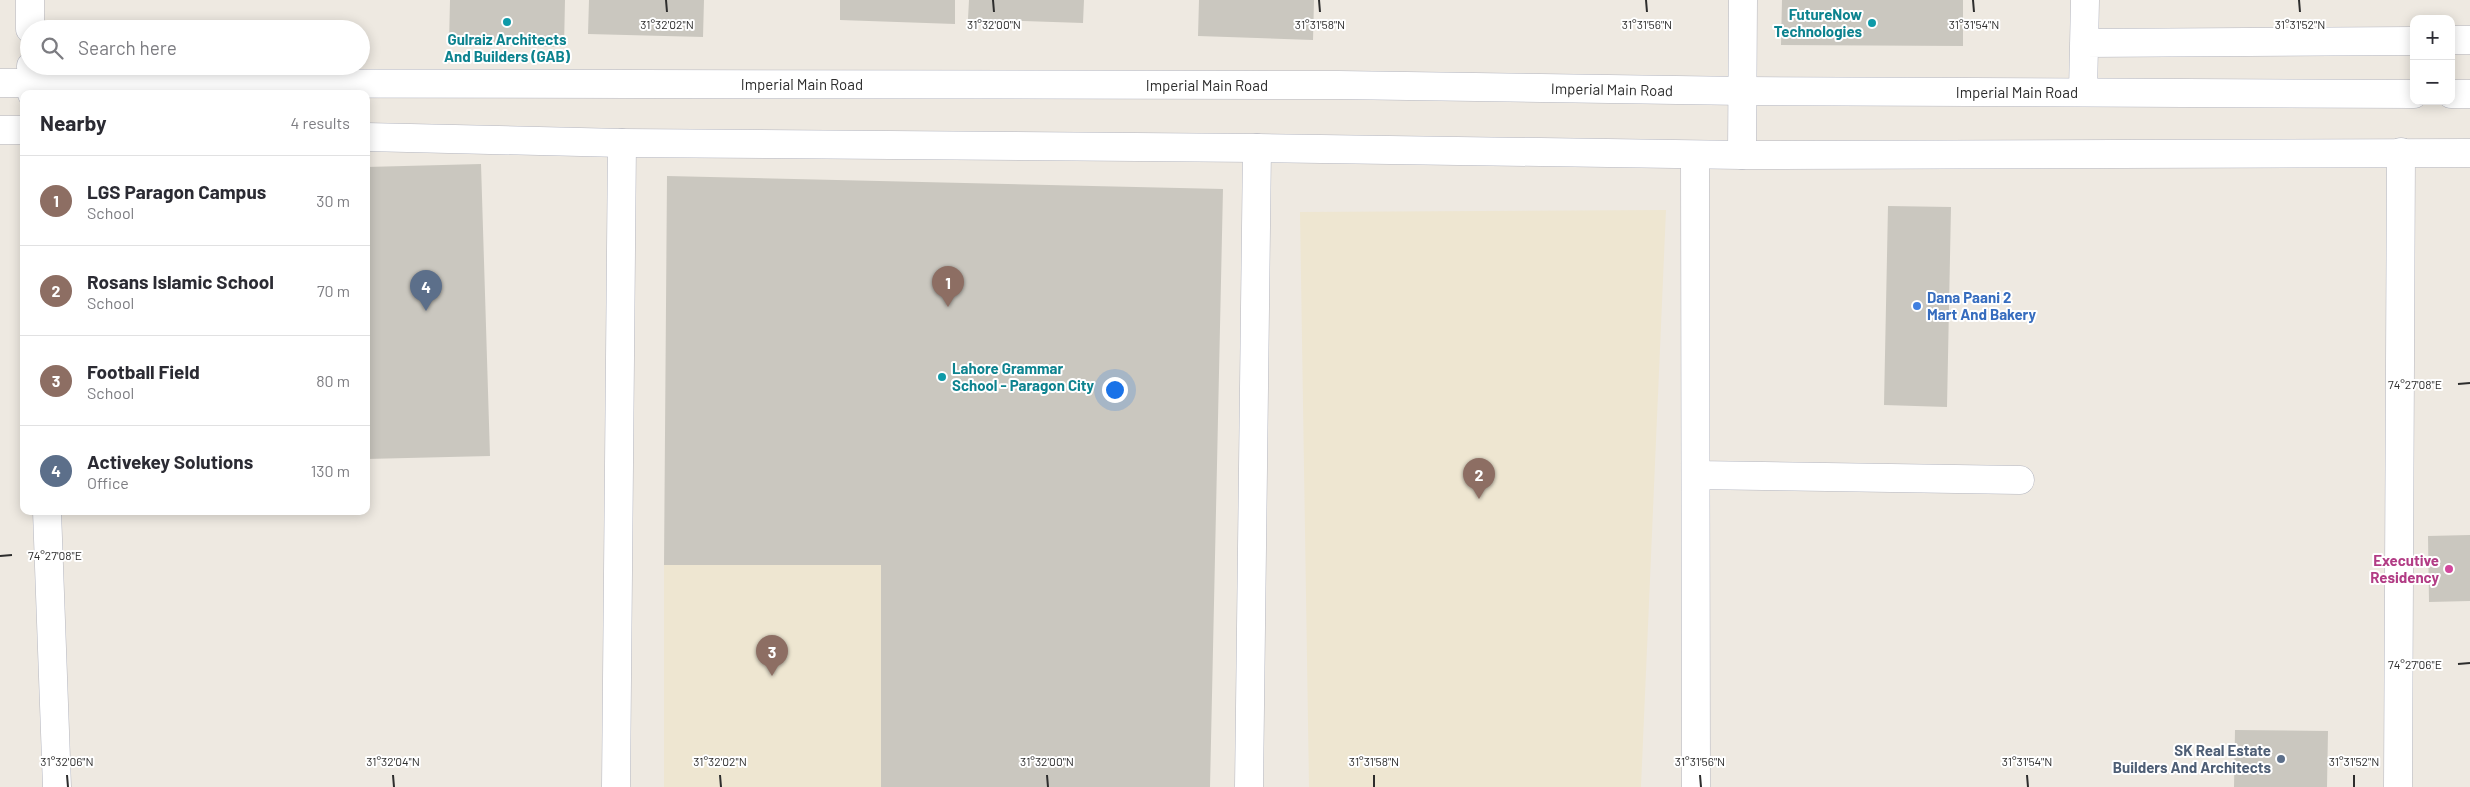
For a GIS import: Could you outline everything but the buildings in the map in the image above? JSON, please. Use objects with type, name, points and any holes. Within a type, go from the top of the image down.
[{"type":"street","points":[[30,0],[30,20]]},
{"type":"street","points":[[1742,155],[1744,91],[1743,0]]},
{"type":"street","points":[[2083,92],[2085,0]]},
{"type":"street","points":[[2084,43],[2410,40]]},
{"type":"street","points":[[2455,40],[2470,40]]},
{"type":"street","name":"Imperial Main Road","points":[[0,83],[31,81],[1339,85],[1744,91],[2410,94]]},
{"type":"street","points":[[2455,94],[2470,94]]},
{"type":"street","points":[[0,130],[20,130]]},
{"type":"street","points":[[370,137],[622,143],[1257,148],[1695,155],[2470,153]]},
{"type":"street","points":[[616,787],[622,143]]},
{"type":"street","points":[[1248,787],[1257,148]]},
{"type":"street","points":[[2398,787],[2401,152]]},
{"type":"street","points":[[1695,155],[1696,787]]},
{"type":"street","points":[[1696,476],[2020,480]]},
{"type":"street","points":[[47,515],[57,787]]},
{"type":"shaded area","points":[[1666,210],[1641,787],[1309,787],[1300,212]]},
{"type":"shaded area","points":[[664,565],[881,565],[881,787],[664,787]]},
{"type":"place","name":"Gulraiz Architects And Builders (GAB)","points":[[507,22]]},
{"type":"place","name":"FutureNow Technologies","points":[[1872,23]]},
{"type":"place","name":"Dana Paani 2 Mart And Bakery","points":[[1917,306]]},
{"type":"place","name":"LGS Paragon Campus","points":[[948,307]]},
{"type":"place","name":"Activekey Solutions","points":[[426,311]]},
{"type":"place","name":"Lahore Grammar School - Paragon City","points":[[942,377]]},
{"type":"place","name":"Rosans Islamic School","points":[[1479,499]]},
{"type":"place","name":"Executive Residency","points":[[2449,569]]},
{"type":"place","name":"Football Field","points":[[772,676]]},
{"type":"place","name":"SK Real Estate Builders And Architects","points":[[2281,759]]}]
